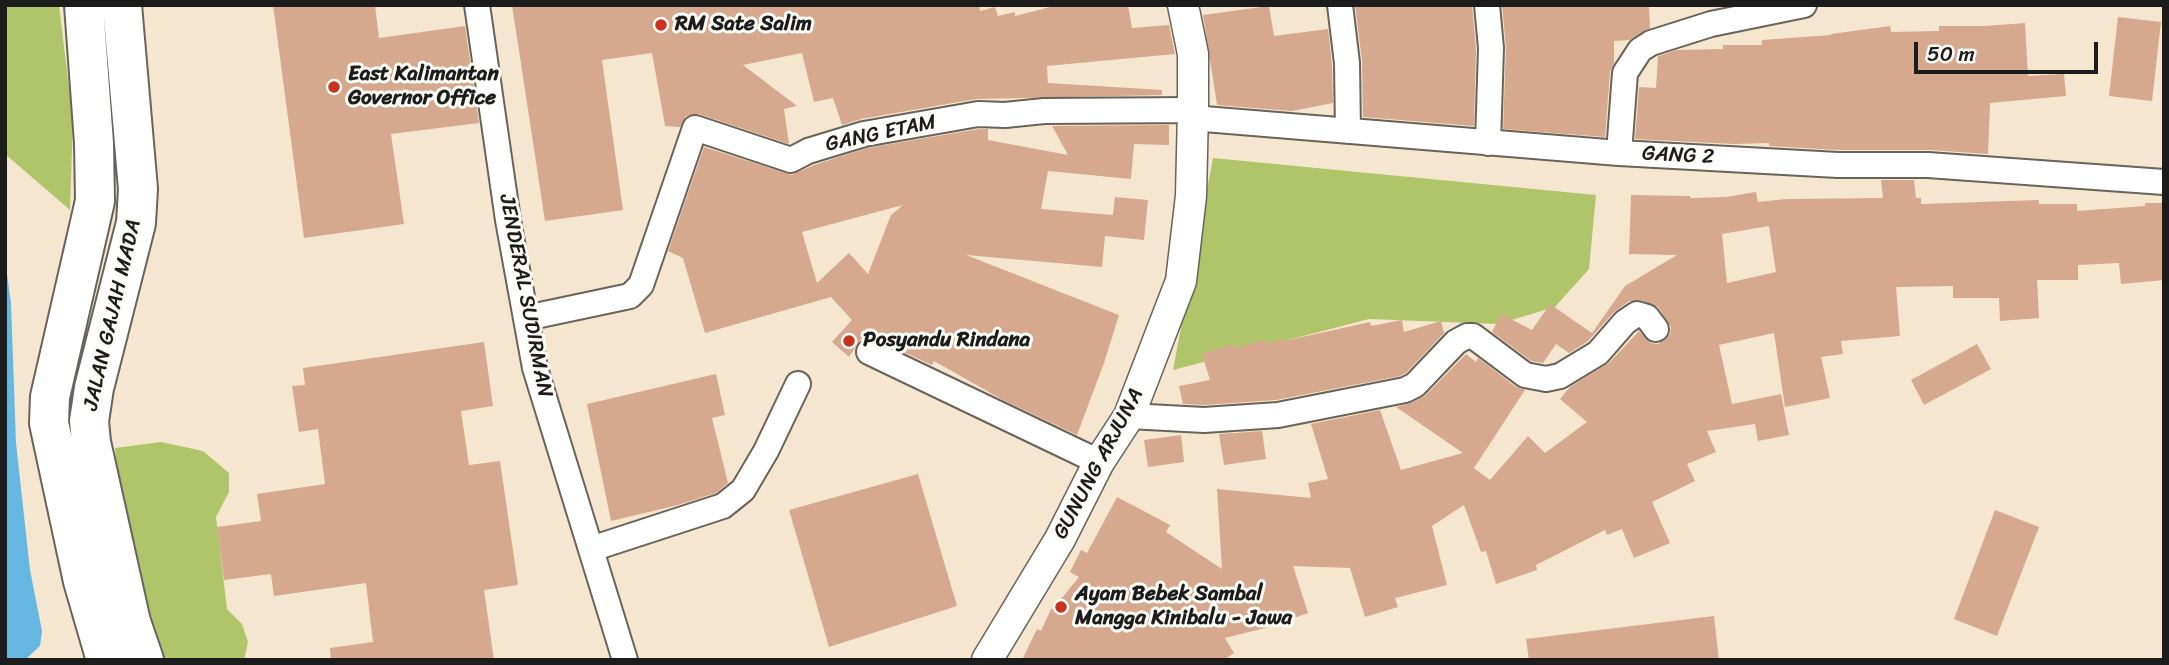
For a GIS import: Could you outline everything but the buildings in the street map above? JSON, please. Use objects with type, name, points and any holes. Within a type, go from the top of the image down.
[{"type":"highway","name":"JALAN GAJAH MADA","points":[[84,5],[94,143],[95,201],[50,397],[48,423],[83,581],[106,660]]},
{"type":"highway","name":"JALAN GAJAH MADA","points":[[122,5],[138,189],[136,223],[94,388],[89,421],[91,442],[131,622],[144,660]]},
{"type":"street","name":"JENDERAL SUDIRMAN","points":[[477,5],[508,220],[535,368],[625,660]]},
{"type":"street","name":"GUNUNG ARJUNA","points":[[987,660],[1060,539],[1099,462],[1129,416],[1181,281],[1191,196],[1193,114],[1193,54],[1183,5]]},
{"type":"street","points":[[1340,5],[1347,63],[1348,131]]},
{"type":"street","points":[[1487,5],[1491,48],[1488,142]]},
{"type":"street","points":[[1619,153],[1625,73],[1640,50],[1651,43],[1711,24],[1804,5]]},
{"type":"street","name":"GANG ETAM","points":[[526,318],[630,296],[640,285],[695,128],[791,160],[808,150],[864,134],[978,114],[1004,115],[1044,111],[1193,114]]},
{"type":"street","name":"GANG 2","points":[[1193,114],[1348,131],[1619,153],[1838,165],[1942,166],[2164,182]]},
{"type":"street","points":[[1129,416],[1204,420],[1278,415],[1405,390],[1415,385],[1456,342],[1467,336],[1473,336],[1525,375],[1546,379],[1560,376],[1598,353],[1625,322],[1637,314],[1647,317],[1656,328]]},
{"type":"street","points":[[869,352],[1099,462]]},
{"type":"street","points":[[591,549],[723,506],[743,490],[766,451],[798,384]]},
{"type":"green space","points":[[5,5],[59,5],[73,121],[70,210],[5,154]]},
{"type":"green space","points":[[1213,158],[1596,195],[1589,269],[1555,307],[1498,324],[1369,319],[1173,370]]},
{"type":"green space","points":[[161,442],[203,451],[229,473],[229,492],[216,517],[227,609],[242,624],[248,642],[244,660],[165,660],[158,647],[115,448]]},
{"type":"water","points":[[5,260],[11,303],[16,443],[30,570],[42,631],[40,646],[25,660],[5,660]]},
{"type":"place","name":"RM Sate Salim","points":[[661,25]]},
{"type":"place","name":"East Kalimantan Governor Office","points":[[334,87]]},
{"type":"place","name":"Posyandu Rindana","points":[[849,341]]},
{"type":"place","name":"Ayam Bebek Sambal Mangga Kinibalu - Jawa","points":[[1061,607]]}]
